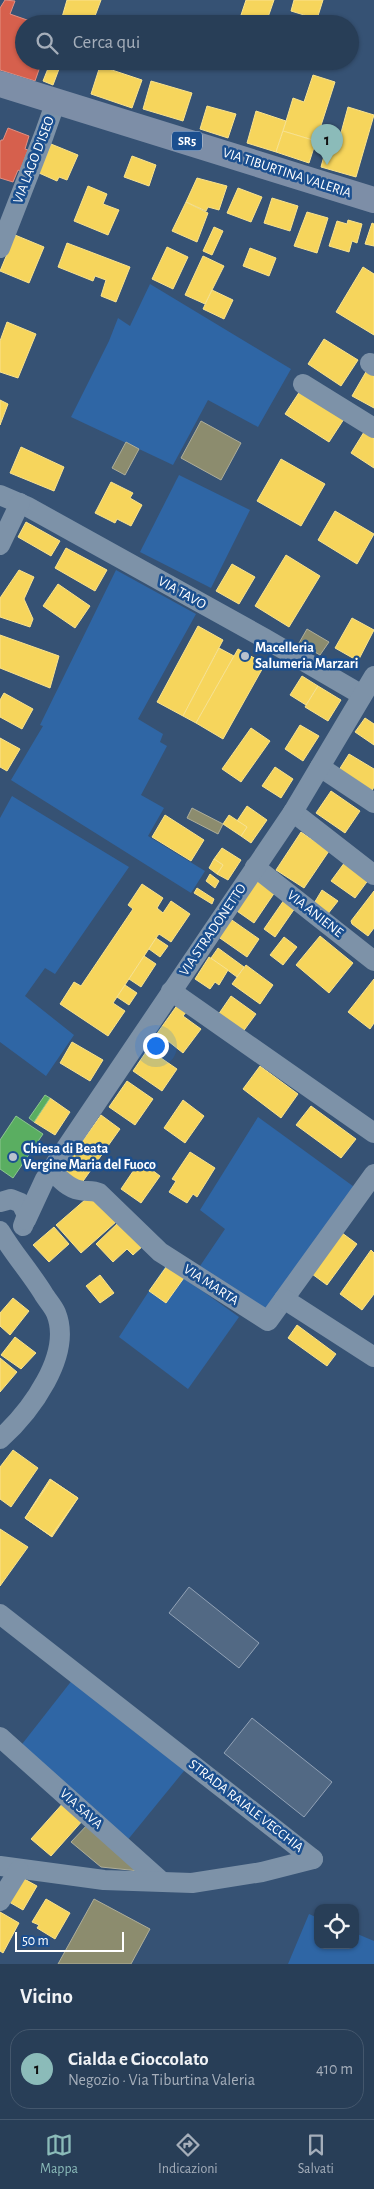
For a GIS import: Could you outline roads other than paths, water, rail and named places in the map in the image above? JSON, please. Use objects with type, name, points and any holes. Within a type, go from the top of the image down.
[{"type":"main road","name":"VIA TIBURTINA VALERIA","points":[[0,84],[374,200]]},
{"type":"street","name":"VIA LAGO D'ISEO","points":[[0,248],[56,101]]},
{"type":"street","points":[[303,384],[374,428]]},
{"type":"street","name":"VIA TAVO","points":[[0,495],[20,503],[264,638],[362,695]]},
{"type":"street","points":[[0,545],[20,503]]},
{"type":"street","name":"VIA STRADONETTO","points":[[31,1274],[25,1250],[25,1223],[48,1174],[293,812],[374,676]]},
{"type":"street","points":[[320,767],[374,803]]},
{"type":"street","points":[[293,812],[374,875]]},
{"type":"street","name":"VIA ANIENE","points":[[255,867],[374,961]]},
{"type":"street","points":[[171,991],[374,1133]]},
{"type":"street","name":"VIA STRADONETTO","points":[[5,1199],[30,1191],[48,1174]]},
{"type":"street","name":"VIA MARTA","points":[[48,1174],[79,1191],[92,1190],[99,1193],[160,1252],[268,1321],[284,1299]]},
{"type":"street","points":[[374,1174],[284,1299],[374,1357]]},
{"type":"street","points":[[0,1230],[12,1232],[25,1223],[24,1207],[5,1199]]},
{"type":"street","name":"VIA STRADONETTO","points":[[0,1230],[56,1312],[60,1339],[53,1368],[32,1402],[0,1439]]},
{"type":"street","name":"STRADA RAIALE VECCHIA","points":[[0,1614],[313,1859],[262,1872],[192,1882],[104,1880],[9,1868]]},
{"type":"street","name":"VIA SAVA","points":[[0,1738],[161,1881]]},
{"type":"street","points":[[0,1900],[9,1868]]},
{"type":"place","name":"Cialda e Cioccolato","points":[[327,165]]},
{"type":"place","name":"Macelleria Salumeria Marzari","points":[[245,656]]},
{"type":"place","name":"Chiesa di Beata Vergine Maria del Fuoco","points":[[13,1157]]}]
